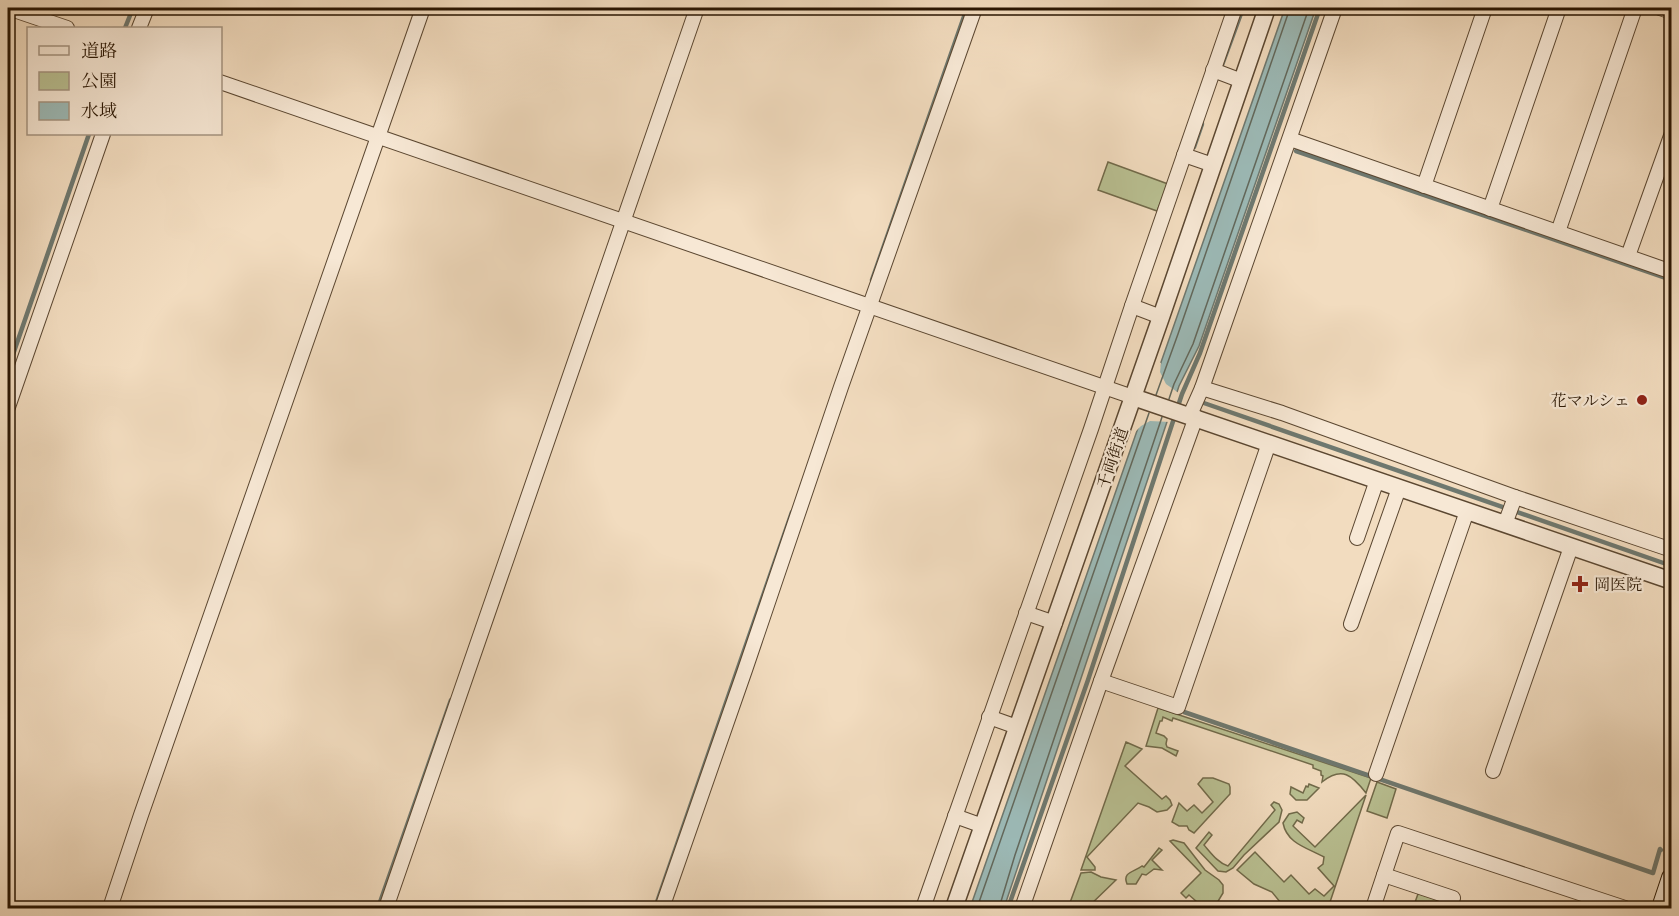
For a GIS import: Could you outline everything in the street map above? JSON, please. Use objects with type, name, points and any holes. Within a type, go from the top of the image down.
[{"type":"main road","points":[[1662,909],[1671,878]]},
{"type":"street","points":[[8,8],[64,27]]},
{"type":"street","points":[[139,27],[147,8]]},
{"type":"street","points":[[110,909],[423,8]]},
{"type":"street","points":[[386,909],[697,8]]},
{"type":"street","points":[[662,909],[865,305],[975,8]]},
{"type":"street","points":[[923,909],[960,817],[1031,614],[1184,155],[1218,72],[1235,8]]},
{"type":"street","name":"千両街道","points":[[954,909],[1055,623],[1139,399],[1161,317],[1267,8]]},
{"type":"street","points":[[1022,909],[1101,681],[1188,415],[1202,388],[1335,8]]},
{"type":"street","points":[[1424,186],[1485,8]]},
{"type":"street","points":[[1490,209],[1559,8]]},
{"type":"street","points":[[1558,232],[1635,8]]},
{"type":"street","points":[[1660,8],[1671,12]]},
{"type":"street","points":[[1218,72],[1242,81]]},
{"type":"street","points":[[222,83],[1467,511],[1510,510],[1671,550]]},
{"type":"street","points":[[1628,256],[1671,133]]},
{"type":"street","points":[[8,407],[103,135]]},
{"type":"street","points":[[1290,139],[1671,272]]},
{"type":"street","points":[[1184,155],[1213,165]]},
{"type":"street","points":[[1132,306],[1161,317]]},
{"type":"street","points":[[1202,388],[1282,413],[1510,510],[1571,547],[1671,581]]},
{"type":"street","points":[[1101,681],[1178,707],[1269,442]]},
{"type":"street","points":[[1357,538],[1377,480]]},
{"type":"street","points":[[1351,624],[1399,488]]},
{"type":"street","points":[[1376,774],[1467,511]]},
{"type":"street","points":[[1493,771],[1571,547]]},
{"type":"street","points":[[1031,614],[1055,623]]},
{"type":"street","points":[[994,719],[1017,728]]},
{"type":"street","points":[[960,817],[983,826]]},
{"type":"street","points":[[1373,909],[1398,833],[1606,905],[1625,909]]},
{"type":"street","points":[[1384,874],[1453,898],[1449,909]]},
{"type":"green space","points":[[1108,162],[1168,184],[1157,211],[1098,190]]},
{"type":"green space","points":[[1158,708],[1371,778],[1366,793],[1356,781],[1346,775],[1335,774],[1322,782],[1321,771],[1313,768],[1313,765],[1173,718],[1172,721],[1163,717],[1156,733],[1167,739],[1167,747],[1178,751],[1176,756],[1162,748],[1146,746]]},
{"type":"green space","points":[[1126,742],[1142,749],[1125,766],[1162,799],[1166,796],[1172,805],[1167,810],[1157,812],[1138,803],[1087,857],[1095,870],[1081,870]]},
{"type":"green space","points":[[1203,778],[1213,778],[1229,784],[1230,794],[1194,833],[1187,826],[1179,826],[1172,822],[1179,803],[1187,811],[1194,805],[1202,813],[1213,802],[1198,784]]},
{"type":"green space","points":[[1377,782],[1396,789],[1387,818],[1367,811]]},
{"type":"green space","points":[[1309,784],[1319,788],[1307,800],[1296,800],[1290,794],[1291,787],[1303,793]]},
{"type":"green space","points":[[1366,795],[1328,908],[1285,908],[1272,892],[1254,884],[1237,870],[1255,852],[1284,882],[1291,875],[1309,894],[1315,889],[1324,896],[1334,886],[1318,868],[1323,864],[1324,857],[1294,841],[1285,830],[1283,823],[1289,814],[1297,812],[1304,818],[1302,823],[1297,820],[1293,826],[1315,847]]},
{"type":"green space","points":[[1274,802],[1279,804],[1282,810],[1279,822],[1233,868],[1226,872],[1218,871],[1196,848],[1209,832],[1212,835],[1204,845],[1218,860],[1228,866],[1275,810],[1271,805]]},
{"type":"green space","points":[[1170,841],[1184,843],[1205,870],[1223,885],[1223,893],[1214,908],[1204,908],[1189,895],[1186,898],[1181,893],[1201,873]]},
{"type":"green space","points":[[1159,848],[1162,850],[1152,860],[1162,870],[1154,869],[1146,875],[1142,874],[1136,884],[1127,884],[1127,875],[1144,867]]},
{"type":"green space","points":[[1091,872],[1116,880],[1087,908],[1068,908],[1081,873]]},
{"type":"green space","points":[[1419,891],[1438,898],[1443,902],[1443,908],[1413,908]]},
{"type":"water","points":[[1285,8],[1316,8],[1199,346],[1179,386],[1004,908],[970,908]]},
{"type":"pier","points":[[1159,362],[1161,363],[1160,372],[1166,384],[1180,394],[1170,422],[1150,421],[1133,434]]},
{"type":"waterway","points":[[125,27],[133,8]]},
{"type":"waterway","points":[[872,280],[967,8]]},
{"type":"waterway","points":[[1222,65],[1243,8]]},
{"type":"waterway","points":[[1008,908],[1088,680],[1182,394],[1200,353],[1320,8]]},
{"type":"waterway","points":[[1194,147],[1202,124]]},
{"type":"waterway","points":[[8,369],[89,135]]},
{"type":"waterway","points":[[1296,151],[1672,280]]},
{"type":"waterway","points":[[1201,402],[1672,566]]},
{"type":"waterway","points":[[655,908],[792,512]]},
{"type":"waterway","points":[[378,908],[451,700]]},
{"type":"waterway","points":[[1184,712],[1653,873],[1661,850]]},
{"type":"place","name":"花マルシェ","points":[[1642,400]]},
{"type":"place","name":"岡医院","points":[[1580,584]]}]
